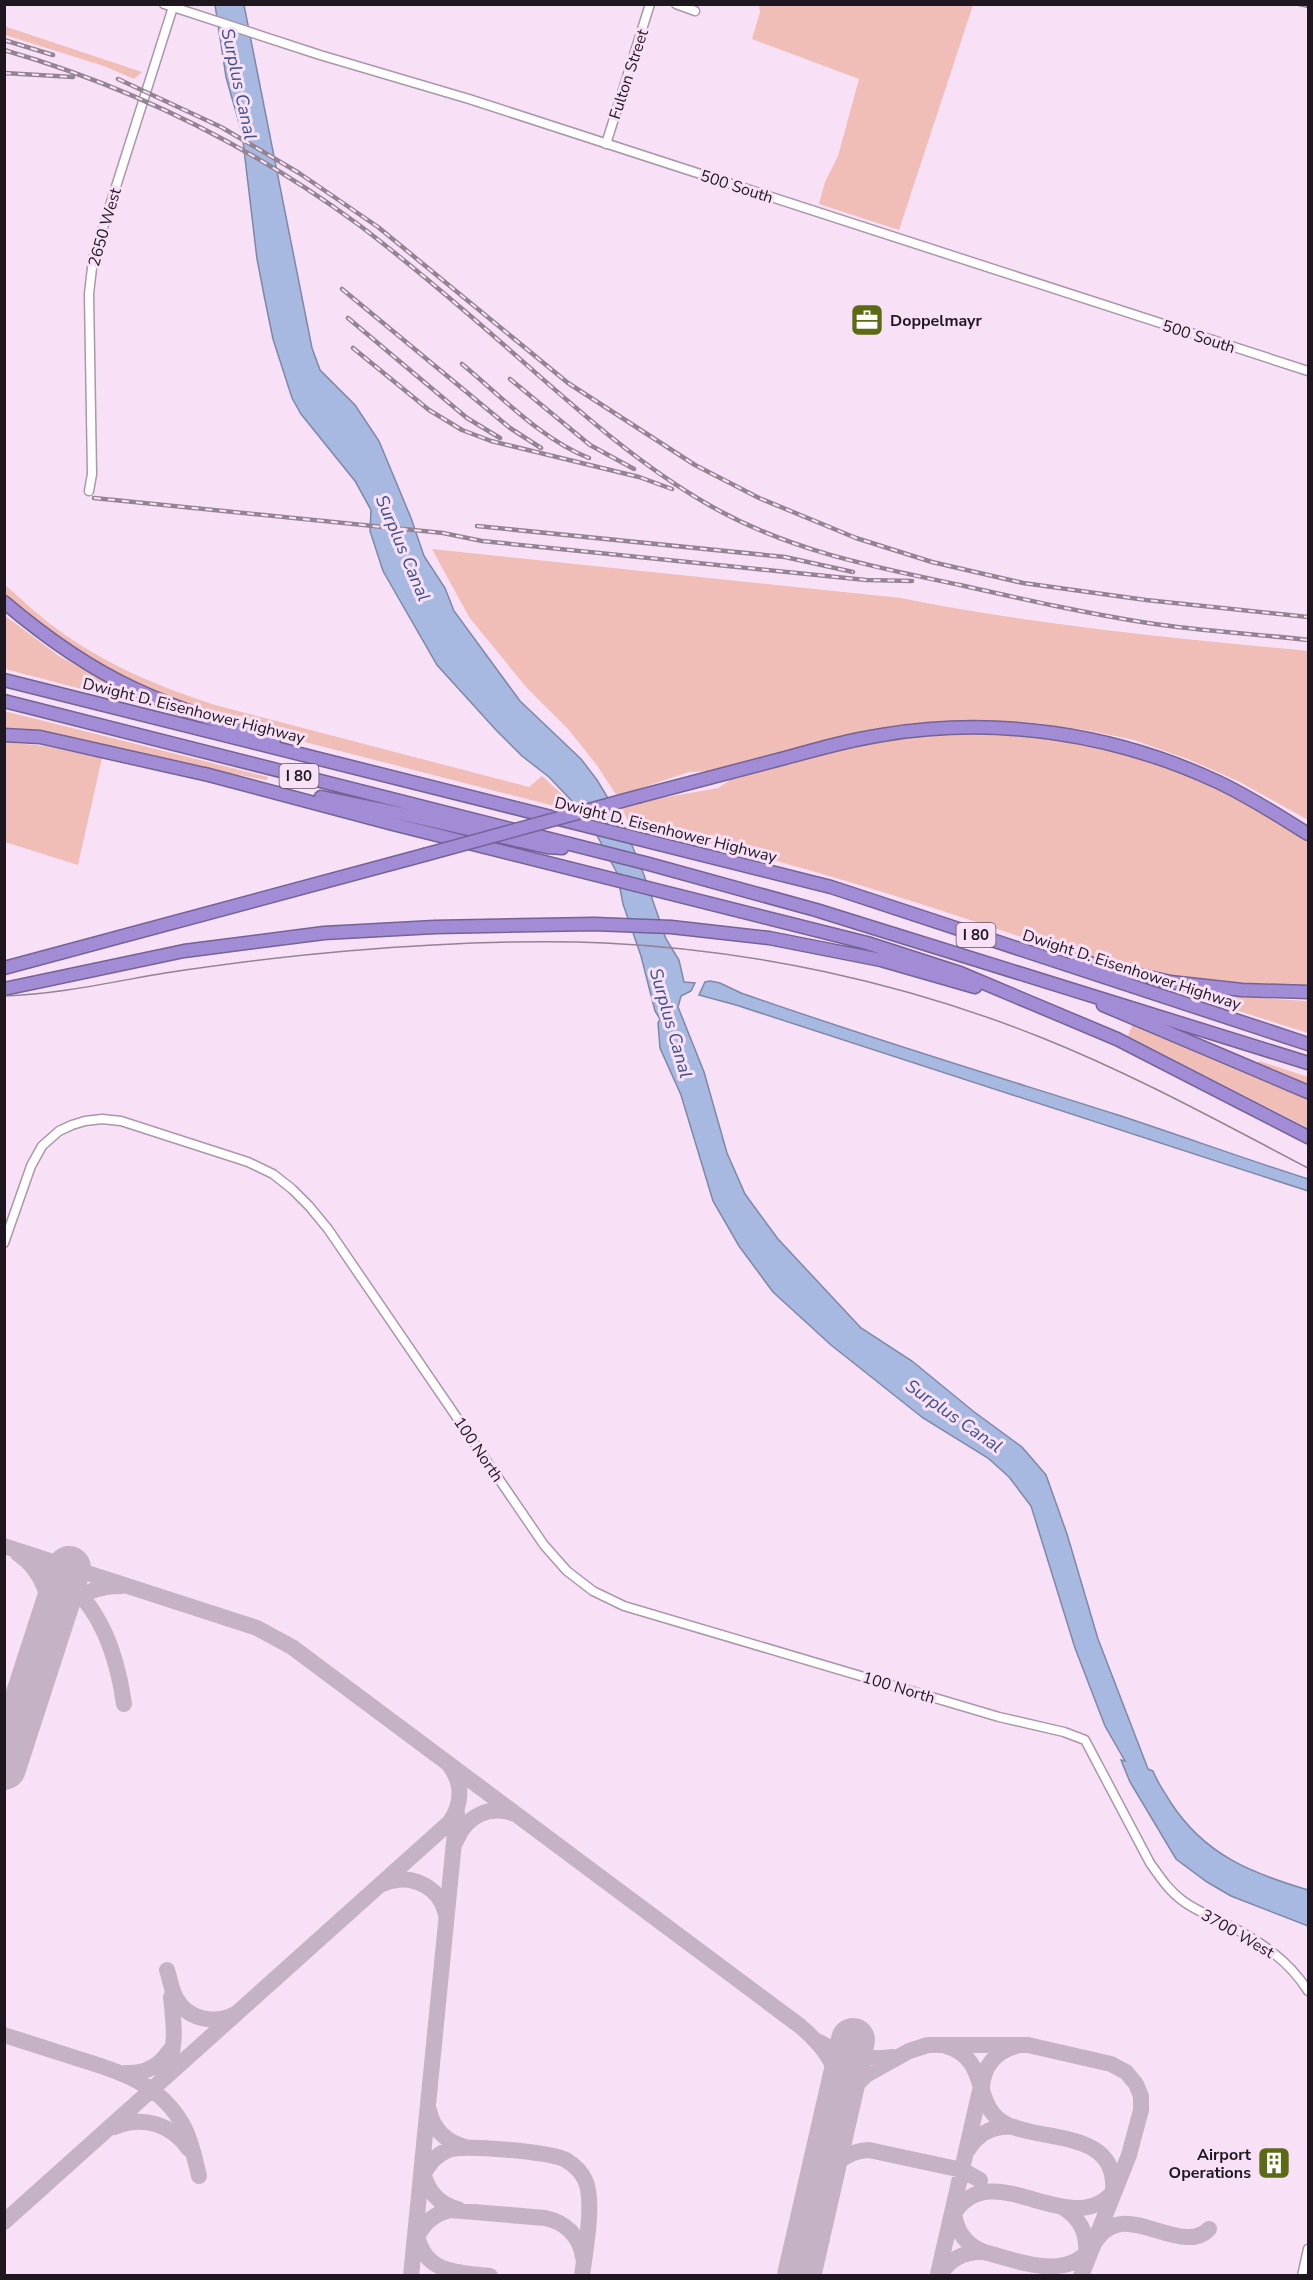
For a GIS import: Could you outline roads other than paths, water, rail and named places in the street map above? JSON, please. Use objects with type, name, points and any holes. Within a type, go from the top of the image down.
[{"type":"highway","points":[[4,602],[56,643],[134,689],[214,721],[372,772]]},
{"type":"highway","points":[[4,675],[66,696]]},
{"type":"highway","name":"Dwight D. Eisenhower Highway","points":[[4,680],[831,888],[1308,1044]]},
{"type":"highway","name":"I 80","points":[[4,701],[650,864],[816,909],[1308,1064]]},
{"type":"highway","points":[[4,968],[640,796],[856,740],[902,732],[954,727],[1019,729],[1077,736],[1144,753],[1192,771],[1244,795],[1308,834]]},
{"type":"highway","points":[[4,735],[40,737],[547,847],[594,850]]},
{"type":"highway","points":[[1192,771],[1219,777],[1308,826]]},
{"type":"highway","points":[[205,774],[867,944],[960,973],[1116,1040],[1308,1137]]},
{"type":"highway","points":[[4,989],[184,951],[324,933],[435,927],[617,925],[671,927],[769,938],[881,960],[1038,1008],[1116,1040]]},
{"type":"highway","points":[[990,939],[1170,982],[1242,990],[1308,992]]},
{"type":"highway","points":[[1035,977],[1308,1092]]},
{"type":"street","name":"Fulton Street","points":[[606,144],[650,4]]},
{"type":"street","points":[[676,4],[695,11]]},
{"type":"street","name":"500 South","points":[[168,6],[606,144],[1308,371]]},
{"type":"street","name":"2650 West","points":[[89,490],[92,474],[89,294],[93,259],[168,6]]},
{"type":"street","name":"100 North","points":[[4,1243],[31,1166],[42,1146],[59,1131],[72,1125],[85,1121],[121,1120],[248,1162],[273,1174],[292,1189],[328,1229],[544,1545],[567,1571],[593,1591],[624,1606],[999,1717],[1064,1732],[1085,1740]]},
{"type":"street","name":"3700 West","points":[[1085,1740],[1150,1863],[1162,1881],[1185,1903],[1248,1935],[1276,1954],[1308,1991]]},
{"type":"street","points":[[1302,2276],[1308,2249]]},
{"type":"water","name":"Surplus Canal","points":[[215,5],[244,5],[312,348],[320,370],[355,405],[379,441],[424,556],[445,588],[454,611],[520,701],[581,759],[597,780],[623,823],[666,939],[679,960],[684,982],[695,983],[691,991],[681,996],[678,1007],[704,1072],[727,1153],[745,1194],[778,1239],[861,1328],[912,1361],[973,1411],[1022,1447],[1046,1475],[1067,1534],[1098,1639],[1148,1769],[1153,1771],[1184,1821],[1214,1849],[1267,1877],[1308,1890],[1308,1926],[1231,1896],[1176,1859],[1130,1782],[1121,1760],[1125,1761],[1105,1726],[1075,1648],[1031,1506],[1009,1477],[988,1458],[923,1418],[831,1345],[773,1292],[739,1246],[713,1201],[681,1095],[660,1048],[658,1023],[660,1019],[655,1011],[641,956],[623,904],[617,873],[587,817],[549,777],[522,756],[496,730],[437,665],[383,571],[370,531],[371,510],[355,481],[301,414],[292,398],[273,339],[265,300],[257,259],[242,133],[226,77]]},
{"type":"water","points":[[710,981],[835,1025],[1118,1115],[1308,1179],[1308,1191],[736,1005],[699,995],[705,982]]},
{"type":"tram line","points":[[4,996],[65,990],[256,960],[411,946],[573,942],[716,953],[826,972],[881,985],[988,1017],[1075,1051],[1109,1067],[1308,1168]]},
{"type":"railway","points":[[1299,4],[1308,6]]},
{"type":"railway","points":[[4,40],[53,55]]},
{"type":"railway","points":[[4,50],[52,65],[144,101],[233,145],[318,196],[414,268],[614,440],[677,485],[739,521],[800,545],[863,564],[1053,606],[1168,626],[1308,640]]},
{"type":"railway","points":[[4,73],[73,77]]},
{"type":"railway","points":[[118,79],[221,127],[299,173],[378,227],[568,383],[695,465],[759,498],[856,538],[932,562],[1023,583],[1146,600],[1308,617]]},
{"type":"railway","points":[[342,289],[510,428],[541,448]]},
{"type":"railway","points":[[348,318],[467,418],[500,438]]},
{"type":"railway","points":[[353,348],[429,410],[462,430],[491,441],[639,477],[672,489]]},
{"type":"railway","points":[[462,364],[538,429],[571,450],[589,458]]},
{"type":"railway","points":[[510,379],[590,445],[634,469]]},
{"type":"railway","points":[[94,498],[443,533],[482,541],[866,580],[912,581]]},
{"type":"railway","points":[[477,526],[785,557],[853,572]]},
{"type":"place","name":"Doppelmayr","points":[[867,320]]},
{"type":"place","name":"Airport Operations","points":[[1274,2163]]}]
